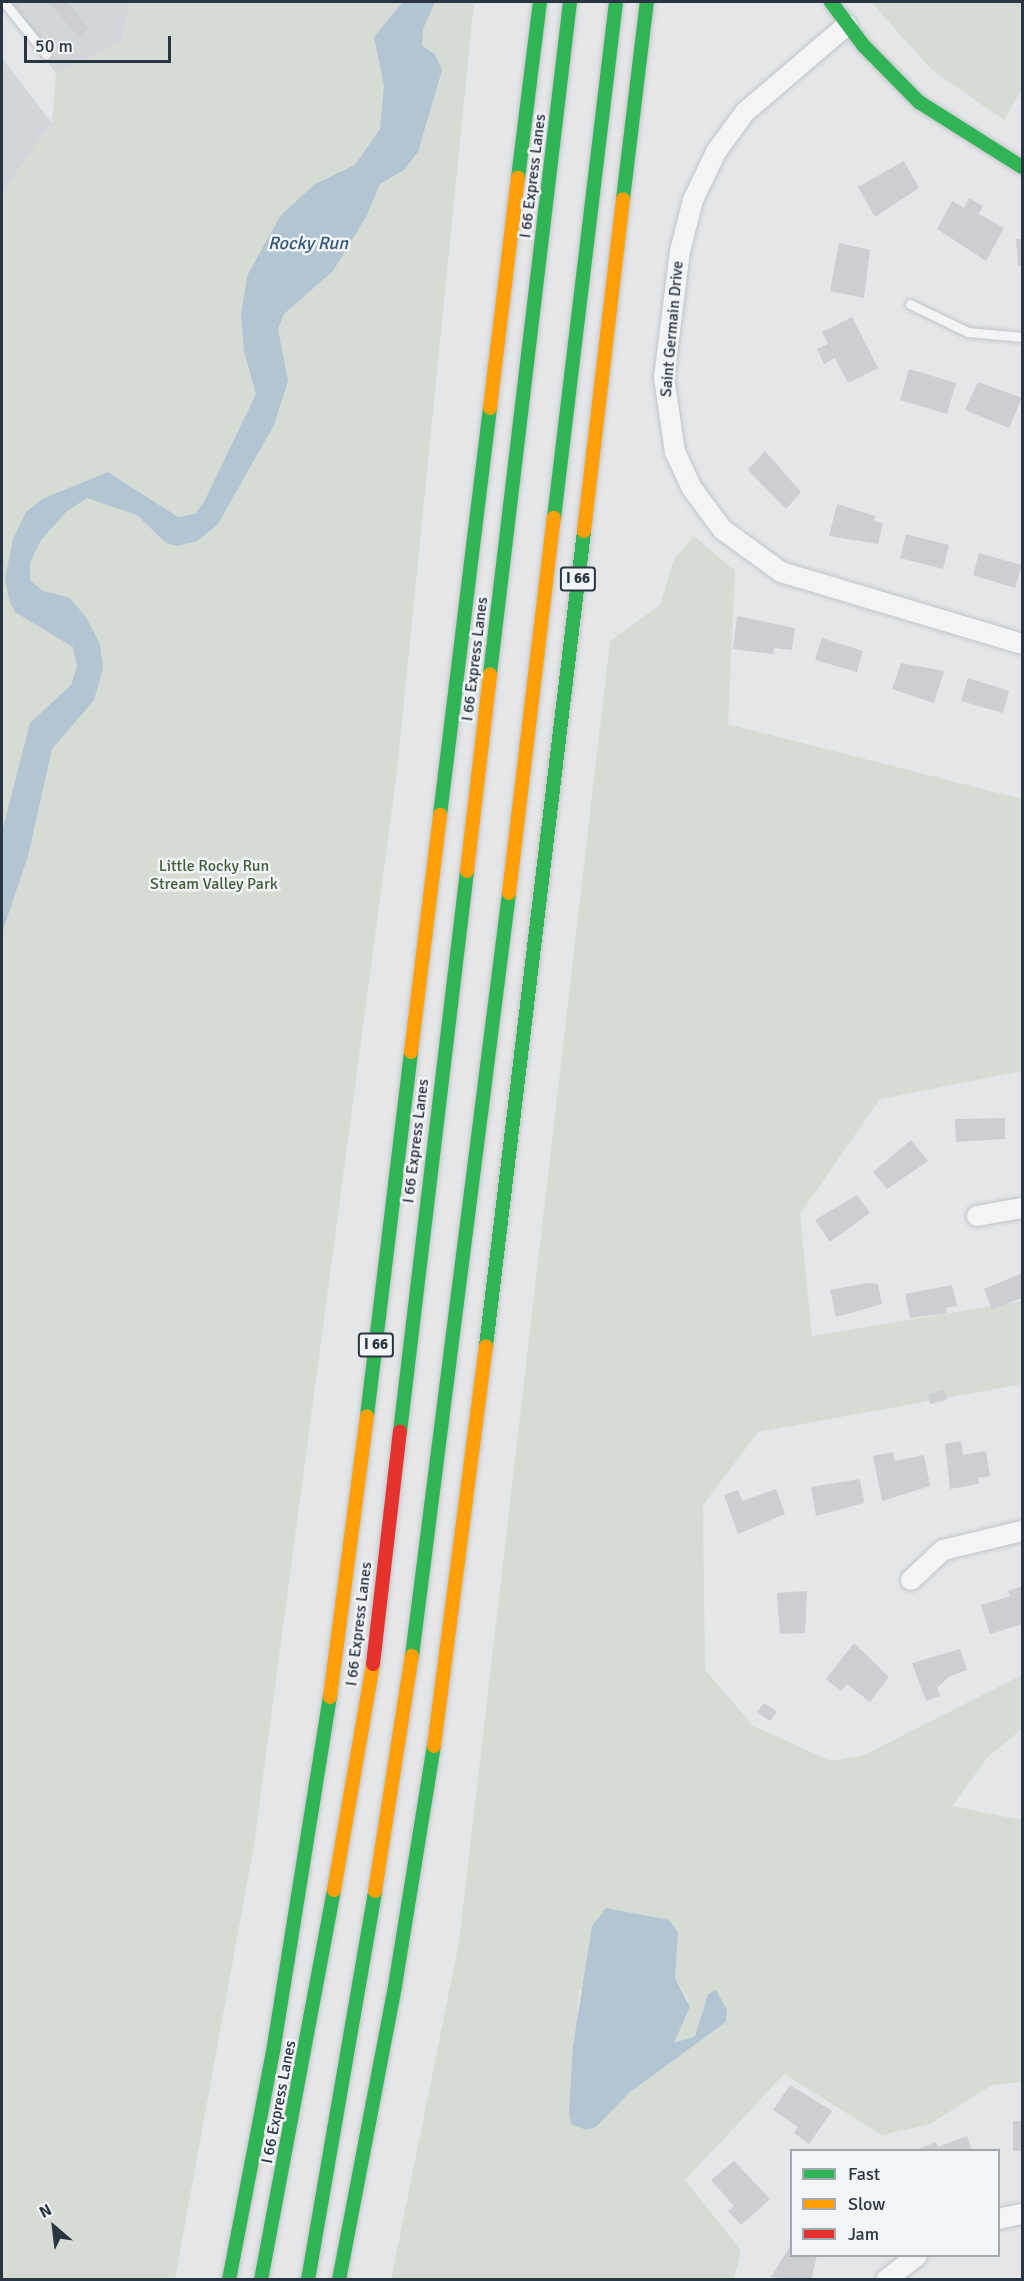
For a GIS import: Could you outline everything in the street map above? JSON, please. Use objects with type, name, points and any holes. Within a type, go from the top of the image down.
[{"type":"main road","name":"I 66","points":[[229,2280],[275,2041],[341,1628],[540,2]]},
{"type":"main road","name":"I 66 Express Lanes","points":[[261,2280],[313,2015],[370,1677],[570,2]]},
{"type":"main road","points":[[308,2280],[385,1838],[441,1455],[616,2]]},
{"type":"main road","name":"I 66","points":[[339,2280],[395,1986],[452,1634],[647,2]]},
{"type":"main road","points":[[831,2],[847,25],[919,102],[983,146],[1023,167]]},
{"type":"street","name":"Saint Germain Drive","points":[[847,25],[745,112],[716,152],[697,191],[680,251],[664,377],[673,443],[700,502],[722,529],[763,562],[803,581],[1023,644]]},
{"type":"street","points":[[977,1216],[1023,1208]]},
{"type":"street","points":[[911,1580],[943,1550],[1023,1531]]},
{"type":"street","points":[[1000,2219],[1023,2214]]},
{"type":"street","points":[[886,2280],[916,2257]]},
{"type":"lane","points":[[4,2],[46,54]]},
{"type":"lane","points":[[910,304],[968,332],[1023,337]]},
{"type":"shaded area","points":[[4,2],[130,2],[121,43],[56,73]]},
{"type":"shaded area","points":[[2,58],[52,123],[2,194]]},
{"type":"green space","name":"Little Rocky Run Stream Valley Park","points":[[130,2],[474,2],[397,771],[254,1845],[175,2279],[2,2280],[2,194],[52,123],[56,73],[121,43]]},
{"type":"green space","points":[[871,2],[1022,2],[1022,89],[1004,120],[932,70]]},
{"type":"green space","points":[[694,536],[735,571],[728,724],[1022,799],[1022,1071],[880,1099],[800,1214],[812,1336],[1022,1301],[1022,1384],[758,1432],[703,1505],[705,1670],[753,1726],[831,1761],[864,1755],[1022,1675],[1022,1729],[988,1757],[952,1806],[1022,1820],[1022,2082],[992,2085],[930,2124],[882,2135],[784,2074],[685,2180],[741,2250],[734,2279],[391,2280],[459,1942],[610,641],[660,605],[674,559]],"holes":[[[675,1966],[675,1978],[688,1998],[687,2017],[674,2034],[674,2043],[695,2036],[708,1994],[726,2022],[630,2092],[596,2127],[571,2124],[579,1990]]]},
{"type":"water","name":"Rocky Run","points":[[403,2],[435,2],[423,29],[422,46],[435,54],[442,70],[418,152],[404,170],[380,184],[366,217],[333,271],[284,314],[278,329],[288,381],[274,425],[218,524],[197,541],[178,546],[166,543],[137,515],[87,498],[66,512],[41,540],[30,563],[30,580],[43,591],[70,598],[86,617],[100,644],[103,668],[94,700],[52,749],[28,856],[2,933],[2,832],[30,723],[71,685],[77,667],[73,647],[15,612],[9,600],[5,579],[13,539],[26,512],[42,499],[108,472],[178,517],[195,514],[204,502],[256,394],[244,351],[241,315],[247,276],[281,215],[315,184],[355,165],[380,129],[384,86],[374,37]]},
{"type":"water","points":[[606,1908],[669,1920],[678,1932],[675,1978],[690,2007],[674,2043],[695,2036],[708,1994],[716,1990],[727,2010],[726,2022],[630,2092],[596,2127],[586,2130],[571,2124],[569,2113],[573,2046],[592,1926]]},
{"type":"building","points":[[49,2],[68,2],[89,29],[78,38]]},
{"type":"building","points":[[904,161],[919,188],[875,217],[858,187]]},
{"type":"building","points":[[969,198],[983,206],[979,214],[1004,228],[986,261],[937,229],[952,201],[964,208]]},
{"type":"building","points":[[1016,239],[1022,239],[1022,266],[1018,266]]},
{"type":"building","points":[[839,243],[870,250],[864,298],[830,291]]},
{"type":"building","points":[[852,317],[878,368],[848,383],[835,358],[824,364],[817,349],[828,344],[822,332]]},
{"type":"building","points":[[909,369],[956,383],[947,414],[900,400]]},
{"type":"building","points":[[978,382],[1022,398],[1009,428],[965,410]]},
{"type":"building","points":[[765,451],[801,492],[786,509],[748,470]]},
{"type":"building","points":[[837,504],[875,516],[874,521],[883,523],[878,544],[829,536]]},
{"type":"building","points":[[906,534],[949,545],[943,569],[900,558]]},
{"type":"building","points":[[979,553],[1022,565],[1015,588],[973,575]]},
{"type":"building","points":[[737,616],[795,628],[792,650],[774,648],[773,654],[733,649]]},
{"type":"building","points":[[822,638],[863,651],[857,672],[815,660]]},
{"type":"building","points":[[901,663],[944,671],[934,703],[892,689]]},
{"type":"building","points":[[968,678],[1009,691],[1003,713],[961,701]]},
{"type":"building","points":[[1005,1118],[1005,1139],[956,1142],[955,1119]]},
{"type":"building","points":[[911,1140],[928,1161],[887,1189],[873,1172]]},
{"type":"building","points":[[857,1195],[870,1213],[830,1242],[815,1220]]},
{"type":"building","points":[[1022,1273],[1022,1298],[992,1309],[984,1289]]},
{"type":"building","points":[[867,1283],[878,1284],[882,1304],[836,1317],[830,1290]]},
{"type":"building","points":[[952,1285],[957,1306],[946,1308],[947,1313],[910,1318],[905,1294]]},
{"type":"building","points":[[945,1390],[947,1400],[930,1404],[928,1394]]},
{"type":"building","points":[[961,1441],[963,1455],[986,1451],[990,1476],[978,1478],[979,1484],[950,1489],[945,1444]]},
{"type":"building","points":[[893,1452],[895,1461],[924,1455],[930,1486],[882,1501],[873,1456]]},
{"type":"building","points":[[860,1479],[864,1503],[816,1516],[811,1487]]},
{"type":"building","points":[[776,1489],[785,1514],[738,1534],[724,1495],[738,1490],[742,1501]]},
{"type":"building","points":[[1022,1586],[1022,1624],[990,1634],[981,1605],[1010,1596],[1008,1591]]},
{"type":"building","points":[[807,1591],[805,1633],[780,1634],[777,1593]]},
{"type":"building","points":[[854,1643],[889,1677],[870,1702],[847,1684],[841,1691],[826,1679]]},
{"type":"building","points":[[960,1649],[967,1670],[950,1676],[937,1688],[940,1696],[926,1701],[912,1663]]},
{"type":"building","points":[[764,1703],[777,1712],[770,1721],[757,1712]]},
{"type":"building","points":[[790,2085],[832,2111],[809,2144],[794,2133],[798,2127],[773,2110]]},
{"type":"building","points":[[1013,2121],[1022,2121],[1022,2151],[1013,2151]]},
{"type":"building","points":[[967,2136],[972,2149],[918,2149],[936,2142],[938,2147]]},
{"type":"building","points":[[734,2161],[770,2199],[741,2225],[728,2211],[734,2206],[711,2180]]},
{"type":"building","points":[[790,2246],[790,2257],[817,2257],[811,2280],[771,2277]]},
{"type":"traffic: fast","points":[[518,178],[540,2]]},
{"type":"traffic: fast","points":[[490,674],[570,2]]},
{"type":"traffic: fast","points":[[554,518],[616,2]]},
{"type":"traffic: fast","points":[[623,199],[647,2]]},
{"type":"traffic: fast","points":[[831,2],[863,45],[919,102],[1022,167]]},
{"type":"traffic: fast","points":[[440,815],[490,408]]},
{"type":"traffic: fast","points":[[486,1346],[584,531]]},
{"type":"traffic: fast","points":[[400,1432],[467,871]]},
{"type":"traffic: fast","points":[[412,1656],[509,893]]},
{"type":"traffic: fast","points":[[367,1416],[411,1052]]},
{"type":"traffic: fast","points":[[229,2280],[273,2052],[330,1697]]},
{"type":"traffic: fast","points":[[339,2280],[395,1986],[434,1746]]},
{"type":"traffic: fast","points":[[261,2280],[334,1890]]},
{"type":"traffic: fast","points":[[308,2280],[375,1891]]},
{"type":"traffic: slow","points":[[490,408],[518,178]]},
{"type":"traffic: slow","points":[[584,531],[623,199]]},
{"type":"traffic: slow","points":[[509,893],[554,518]]},
{"type":"traffic: slow","points":[[467,871],[490,674]]},
{"type":"traffic: slow","points":[[411,1052],[440,815]]},
{"type":"traffic: slow","points":[[434,1746],[486,1346]]},
{"type":"traffic: slow","points":[[330,1697],[367,1416]]},
{"type":"traffic: slow","points":[[375,1891],[412,1656]]},
{"type":"traffic: slow","points":[[334,1890],[373,1664]]},
{"type":"traffic: jam","points":[[373,1664],[400,1432]]}]
